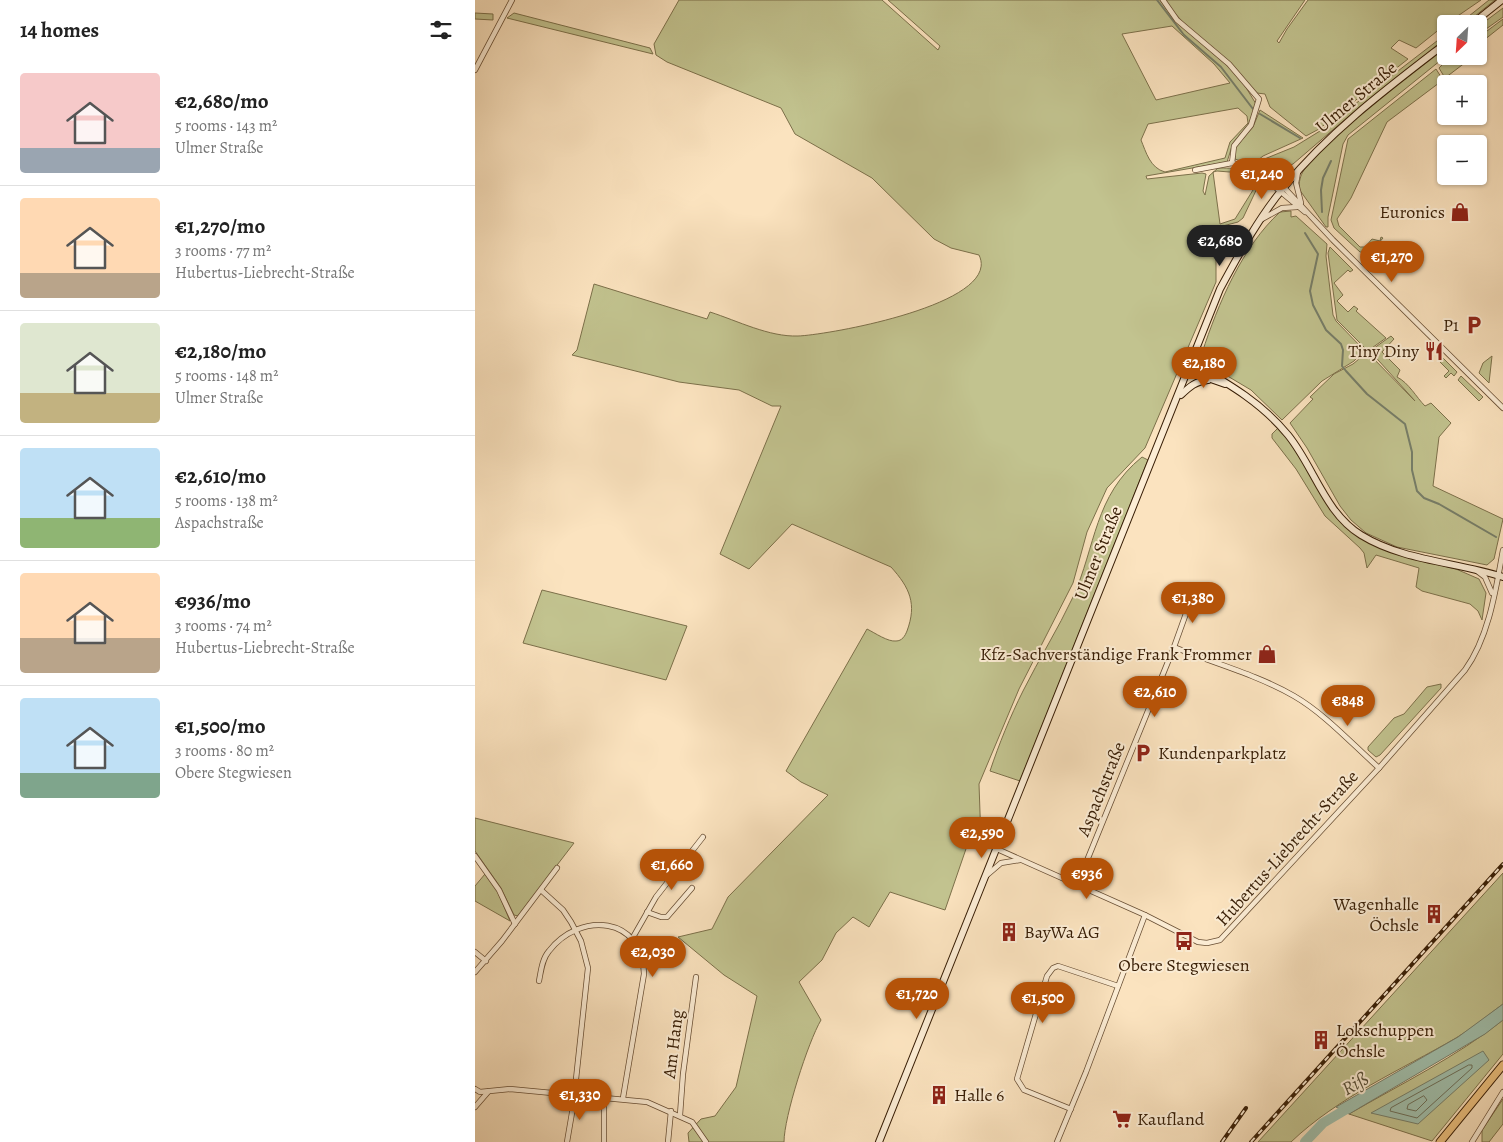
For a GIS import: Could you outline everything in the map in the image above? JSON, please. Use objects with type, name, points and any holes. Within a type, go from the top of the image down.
[{"type":"main road","points":[[1483,15],[1502,0]]},
{"type":"main road","name":"Ulmer Straße","points":[[879,1142],[1220,289],[1262,219],[1298,171],[1331,136],[1358,112],[1437,50]]},
{"type":"main road","points":[[1191,362],[1248,397],[1274,419],[1303,457],[1331,506],[1360,534],[1391,549],[1474,568],[1500,576]]},
{"type":"main road","points":[[1188,370],[1210,380],[1228,384]]},
{"type":"main road","points":[[1178,398],[1191,385],[1200,380],[1210,380]]},
{"type":"main road","points":[[1439,1142],[1503,1065]]},
{"type":"street","points":[[475,70],[512,0]]},
{"type":"street","points":[[1163,0],[1177,20],[1229,64],[1259,100],[1251,125],[1234,146],[1232,163]]},
{"type":"street","points":[[1195,170],[1232,163],[1270,176],[1503,408]]},
{"type":"street","points":[[1298,171],[1296,183],[1299,206]]},
{"type":"street","points":[[1262,219],[1281,208],[1299,206]]},
{"type":"street","name":"Hubertus-Liebrecht-Straße","points":[[997,850],[1145,915],[1198,942],[1207,943],[1221,940],[1379,768],[1473,659],[1485,627],[1492,596],[1500,576],[1503,550]]},
{"type":"street","points":[[1474,568],[1485,578],[1492,596]]},
{"type":"street","name":"Aspachstraße","points":[[1077,885],[1174,647],[1193,594]]},
{"type":"street","points":[[1174,647],[1275,686],[1295,696],[1379,768]]},
{"type":"street","points":[[633,939],[647,912],[703,837]]},
{"type":"street","points":[[475,856],[499,890],[515,924]]},
{"type":"street","points":[[986,876],[1001,863],[1022,860]]},
{"type":"street","points":[[475,972],[486,961],[557,868]]},
{"type":"street","points":[[647,912],[667,917],[693,888]]},
{"type":"street","points":[[541,890],[563,910],[581,941],[588,968],[567,1142]]},
{"type":"street","points":[[1057,1142],[1145,915]]},
{"type":"street","points":[[539,981],[548,952],[575,930],[600,923],[612,926],[633,939],[641,955],[643,974],[623,1098]]},
{"type":"street","points":[[475,952],[486,961]]},
{"type":"street","points":[[1071,1109],[1024,1090],[1017,1079],[1047,976],[1053,968],[1058,966],[1118,986]]},
{"type":"street","name":"Am Hang","points":[[680,1115],[683,1074],[696,977]]},
{"type":"street","points":[[475,1089],[480,1092],[488,1092],[510,1089],[574,1096],[623,1098],[647,1102],[680,1115],[692,1122],[706,1142]]},
{"type":"street","points":[[475,1106],[488,1092]]},
{"type":"street","points":[[1472,1142],[1503,1092]]},
{"type":"street","points":[[603,1097],[604,1142]]},
{"type":"street","points":[[668,1142],[671,1112]]},
{"type":"green space","points":[[679,0],[882,0],[938,50],[940,46],[888,0],[1160,0],[1179,24],[1239,76],[1256,104],[1253,119],[1233,143],[1227,162],[1146,176],[1147,179],[1206,174],[1203,191],[1205,195],[1209,176],[1213,172],[1220,224],[1235,219],[1253,190],[1254,179],[1242,173],[1214,172],[1218,168],[1248,171],[1257,177],[1260,182],[1243,218],[1238,222],[1219,227],[1212,246],[1216,261],[1216,282],[1145,448],[1107,488],[1087,532],[1073,583],[1019,689],[979,784],[981,841],[968,843],[945,910],[890,892],[869,927],[853,917],[836,933],[822,960],[799,982],[821,1020],[798,1080],[788,1115],[784,1142],[689,1142],[688,1133],[701,1119],[715,1116],[736,1087],[757,996],[724,975],[678,937],[712,929],[728,897],[828,795],[801,782],[786,771],[867,629],[885,639],[893,641],[898,641],[904,636],[910,621],[910,597],[903,582],[891,567],[792,524],[749,569],[720,554],[781,406],[772,406],[739,390],[679,382],[572,355],[577,350],[594,284],[707,319],[710,312],[776,334],[798,336],[875,323],[909,314],[940,302],[965,288],[979,273],[979,255],[951,248],[934,239],[872,178],[795,134],[781,108],[667,62],[656,55],[654,44]],"holes":[[[1172,26],[1214,64],[1230,83],[1156,100],[1122,34]],[[1238,108],[1247,116],[1248,123],[1230,142],[1225,158],[1165,172],[1152,163],[1141,140],[1148,124]]]},
{"type":"green space","points":[[1164,0],[1305,0],[1277,41],[1279,43],[1308,0],[1481,0],[1459,15],[1437,15],[1437,31],[1416,48],[1399,40],[1391,48],[1408,59],[1319,129],[1306,136],[1270,107],[1265,94],[1257,93],[1246,80],[1174,13]]},
{"type":"green space","points":[[1489,0],[1495,0],[1476,15],[1470,15]]},
{"type":"green space","points":[[1503,8],[1503,17],[1487,28],[1487,20]]},
{"type":"green space","points":[[475,13],[493,14],[493,20],[475,19]]},
{"type":"green space","points":[[514,13],[650,48],[653,54],[507,18]]},
{"type":"green space","points":[[1503,19],[1503,25],[1487,38],[1487,31]]},
{"type":"green space","points":[[1437,41],[1437,46],[1363,104],[1293,164],[1275,171],[1259,167],[1262,160],[1294,147],[1320,131]]},
{"type":"green space","points":[[1437,54],[1437,63],[1348,135],[1343,144],[1328,217],[1328,227],[1326,227],[1299,189],[1300,179],[1304,170],[1317,154],[1351,121]]},
{"type":"green space","points":[[1442,65],[1462,65],[1449,75],[1443,75],[1439,68]]},
{"type":"green space","points":[[1436,69],[1440,75],[1437,75],[1437,84],[1387,122],[1351,198],[1337,219],[1339,226],[1360,247],[1365,247],[1372,239],[1380,241],[1381,237],[1383,238],[1371,252],[1360,252],[1334,228],[1331,220],[1348,139]]},
{"type":"green space","points":[[1260,110],[1303,138],[1263,156],[1252,165],[1235,159],[1235,148],[1253,127]]},
{"type":"green space","points":[[1291,211],[1291,217],[1296,216],[1327,244],[1326,256],[1333,315],[1336,321],[1364,350],[1354,361],[1322,381],[1282,420],[1251,390],[1204,362],[1202,353],[1224,296],[1243,259],[1266,226],[1280,212]]},
{"type":"green space","points":[[1330,247],[1353,270],[1350,272],[1348,270],[1334,283],[1343,295],[1337,301],[1348,312],[1354,306],[1358,309],[1356,311],[1386,338],[1369,350],[1337,320],[1328,253]]},
{"type":"green space","points":[[1391,336],[1394,339],[1382,352],[1400,370],[1397,377],[1409,386],[1425,406],[1431,403],[1451,423],[1439,437],[1433,486],[1503,519],[1494,559],[1487,565],[1397,547],[1366,533],[1351,520],[1340,506],[1307,448],[1290,423],[1313,399],[1310,397],[1334,374],[1353,364],[1365,354],[1370,355],[1415,401],[1370,351]]},
{"type":"green space","points":[[1492,356],[1489,383],[1479,373],[1483,363]]},
{"type":"green space","points":[[1443,358],[1457,372],[1454,376],[1451,373],[1446,378],[1444,376],[1449,371],[1440,362]]},
{"type":"green space","points":[[1461,376],[1483,397],[1479,401],[1458,380]]},
{"type":"green space","points":[[1279,427],[1289,438],[1345,526],[1396,554],[1456,569],[1479,579],[1486,593],[1482,620],[1478,611],[1470,604],[1422,591],[1416,587],[1419,568],[1376,555],[1367,568],[1364,553],[1325,516],[1296,469],[1272,438],[1272,434]]},
{"type":"green space","points":[[1142,457],[1148,460],[1020,781],[990,771],[1018,701],[1073,597],[1105,505],[1114,488],[1126,472]]},
{"type":"green space","points":[[542,590],[687,626],[666,680],[523,643]]},
{"type":"green space","points":[[1441,684],[1441,688],[1380,755],[1376,757],[1368,750],[1368,747],[1394,718],[1404,714],[1427,687]]},
{"type":"green space","points":[[475,818],[574,843],[518,916],[514,915],[501,888],[475,851]]},
{"type":"green space","points":[[1503,873],[1503,1004],[1456,1038],[1371,1085],[1329,1111],[1291,1142],[1258,1142]]},
{"type":"green space","points":[[485,874],[497,890],[510,921],[475,901],[475,886]]},
{"type":"green space","points":[[1503,1020],[1503,1054],[1432,1141],[1349,1114],[1447,1058]]},
{"type":"green space","points":[[1503,1099],[1503,1124],[1489,1142],[1482,1142],[1482,1130]]},
{"type":"water","points":[[1503,1004],[1503,1020],[1485,1034],[1349,1114],[1336,1107],[1458,1037]]},
{"type":"water","points":[[1483,1051],[1489,1060],[1418,1124],[1371,1113]]},
{"type":"waterway","points":[[1157,0],[1184,35],[1221,67],[1253,109]]},
{"type":"waterway","points":[[1260,114],[1300,138]]},
{"type":"waterway","points":[[1322,212],[1321,190],[1323,178],[1331,161]]},
{"type":"waterway","points":[[1305,233],[1318,254],[1310,291],[1313,305],[1326,330],[1341,344],[1343,350],[1342,366],[1367,394],[1405,424],[1412,452],[1412,470],[1417,491],[1424,498],[1439,504],[1496,537]]},
{"type":"waterway","name":"Riß","points":[[1305,1142],[1323,1123],[1355,1104]]},
{"type":"railway","points":[[1251,1142],[1503,864]]},
{"type":"railway","points":[[1222,1142],[1246,1108]]},
{"type":"place","name":"Euronics","points":[[1460,212]]},
{"type":"place","name":"P1","points":[[1474,325]]},
{"type":"place","name":"Tiny Diny","points":[[1434,351]]},
{"type":"place","name":"Kfz-Sachverständige Frank Frommer","points":[[1267,654]]},
{"type":"place","name":"Kundenparkplatz","points":[[1143,753]]},
{"type":"place","name":"Wagenhalle Öchsle","points":[[1434,914]]},
{"type":"place","name":"BayWa AG","points":[[1009,932]]},
{"type":"place","name":"Obere Stegwiesen","points":[[1184,941]]},
{"type":"place","name":"Lokschuppen Öchsle","points":[[1321,1040]]},
{"type":"place","name":"Halle 6","points":[[939,1095]]},
{"type":"place","name":"Kaufland","points":[[1122,1119]]}]
